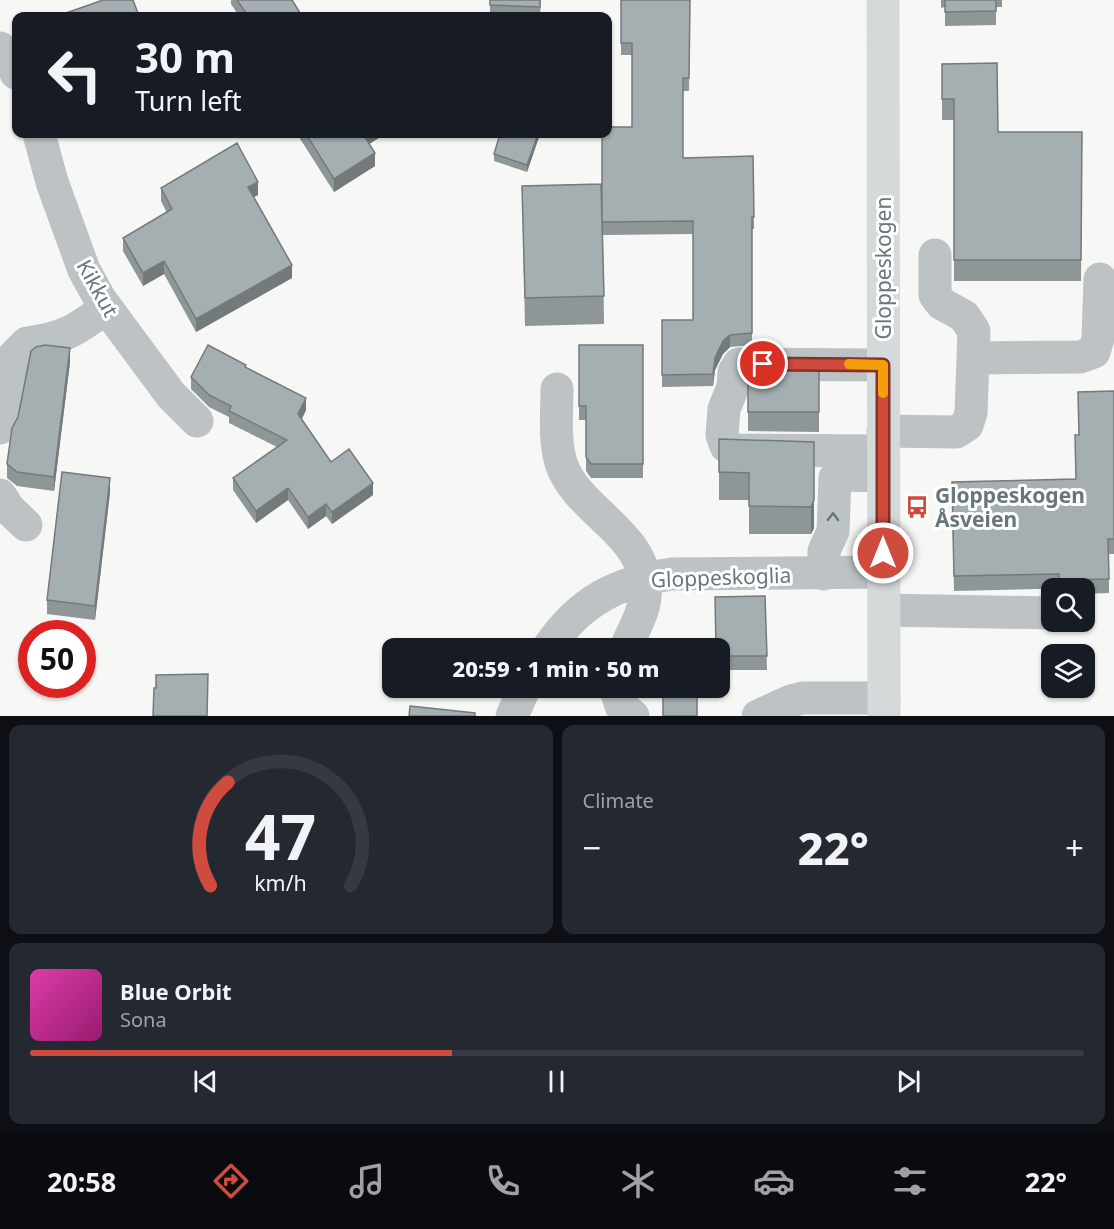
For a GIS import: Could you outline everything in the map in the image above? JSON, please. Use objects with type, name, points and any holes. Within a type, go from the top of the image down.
[{"type":"main road","name":"Gloppeskogen","points":[[884,0],[884,707]]},
{"type":"street","points":[[0,48],[12,64]]},
{"type":"street","name":"Kikkut","points":[[40,138],[52,182],[84,270],[106,308],[171,395],[197,421]]},
{"type":"street","points":[[824,574],[824,551],[833,531],[835,478],[883,453],[956,432],[967,425],[971,413],[974,331],[964,316],[942,304],[935,296],[935,255]]},
{"type":"street","points":[[973,358],[1080,357],[1094,352],[1098,339],[1100,279]]},
{"type":"street","points":[[0,428],[14,356],[27,343],[52,340],[76,330],[106,308]]},
{"type":"street","points":[[883,365],[740,364],[734,372],[733,387],[724,409],[722,435],[726,446],[737,450],[883,453]]},
{"type":"street","points":[[557,389],[557,434],[561,463],[571,482],[635,551],[645,578],[645,597],[630,638]]},
{"type":"street","points":[[0,495],[9,509],[26,525]]},
{"type":"street","name":"Gloppeskoglia","points":[[556,638],[582,608],[616,587],[645,578],[672,574],[884,572]]},
{"type":"street","points":[[884,610],[1041,613]]},
{"type":"street","points":[[512,716],[520,698]]},
{"type":"street","points":[[618,698],[621,706],[633,716]]},
{"type":"street","points":[[759,716],[803,698],[884,707]]},
{"type":"building","points":[[103,0],[133,0],[138,12],[69,12]]},
{"type":"building","points":[[237,0],[292,0],[300,12],[245,12]]},
{"type":"building","points":[[490,0],[540,0],[540,7],[490,5]]},
{"type":"building","points":[[621,0],[690,0],[689,78],[683,78],[683,158],[753,156],[752,333],[730,335],[723,341],[715,358],[713,374],[662,375],[662,320],[693,320],[693,221],[602,222],[602,138],[612,138],[612,127],[632,127],[632,43],[621,43]]},
{"type":"building","points":[[945,0],[996,0],[996,11],[945,12]]},
{"type":"building","points":[[997,63],[998,132],[1082,132],[1081,260],[954,260],[954,99],[942,99],[942,64]]},
{"type":"building","points":[[308,138],[366,138],[375,153],[334,179]]},
{"type":"building","points":[[499,138],[537,138],[527,165],[494,154]]},
{"type":"building","points":[[237,143],[258,182],[248,187],[292,265],[196,319],[164,261],[143,273],[123,238],[172,209],[161,188]]},
{"type":"building","points":[[601,184],[604,296],[525,298],[522,186]]},
{"type":"building","points":[[45,345],[70,348],[54,477],[17,472],[7,464],[12,428],[18,417],[31,351]]},
{"type":"building","points":[[208,345],[306,398],[298,414],[331,462],[349,449],[373,483],[332,512],[326,504],[308,517],[288,488],[256,511],[233,478],[287,440],[229,411],[231,406],[209,395],[191,377]]},
{"type":"building","points":[[579,345],[643,345],[643,464],[591,464],[586,457],[586,406],[579,406]]},
{"type":"building","points":[[752,364],[819,364],[819,412],[748,412],[748,381]]},
{"type":"building","points":[[1114,391],[1114,539],[1108,539],[1109,579],[1059,578],[1059,574],[954,576],[952,482],[1076,479],[1075,435],[1079,435],[1078,392]]},
{"type":"building","points":[[719,439],[814,442],[814,500],[811,507],[749,506],[749,473],[719,472]]},
{"type":"building","points":[[62,472],[110,478],[95,606],[47,600]]},
{"type":"building","points":[[765,596],[767,656],[730,656],[730,638],[716,638],[715,597]]},
{"type":"building","points":[[208,674],[207,716],[153,716],[156,675]]},
{"type":"building","points":[[663,698],[697,698],[697,716],[663,716]]},
{"type":"building","points":[[410,706],[475,713],[475,716],[409,716]]},
{"type":"slow traffic","points":[[849,364],[883,365],[883,393]]},
{"type":"place","name":"Gloppeskogen Åsveien","points":[[917,507]]},
{"type":"route","points":[[763,364],[883,365],[883,553]]}]
